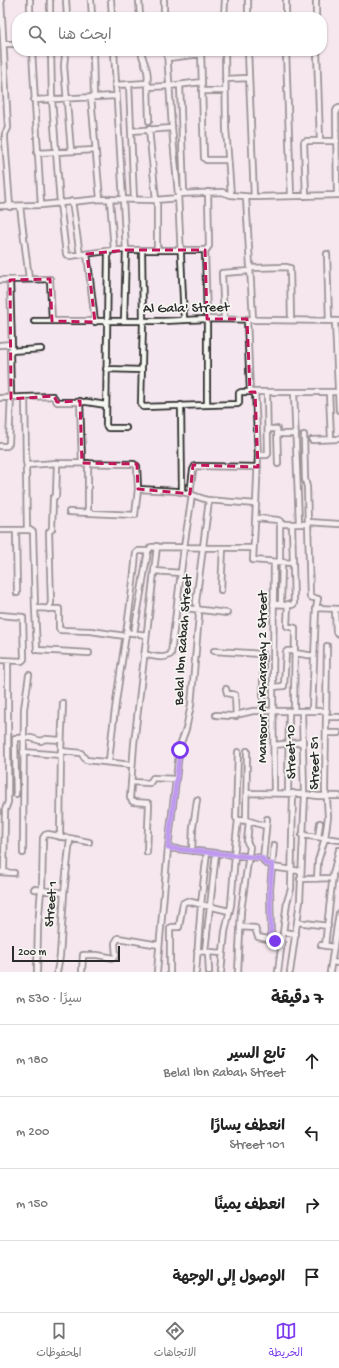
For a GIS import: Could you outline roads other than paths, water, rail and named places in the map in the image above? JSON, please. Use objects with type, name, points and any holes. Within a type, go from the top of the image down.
[{"type":"street","points":[[1,0],[8,128],[5,137],[10,207]]},
{"type":"street","points":[[30,0],[30,12]]},
{"type":"street","points":[[50,0],[50,12]]},
{"type":"street","points":[[66,0],[67,12]]},
{"type":"street","points":[[91,0],[92,12]]},
{"type":"street","points":[[111,0],[112,12]]},
{"type":"street","points":[[139,0],[140,12]]},
{"type":"street","points":[[164,0],[164,12]]},
{"type":"street","points":[[224,12],[225,0]]},
{"type":"street","points":[[248,0],[248,12]]},
{"type":"street","points":[[286,0],[286,12]]},
{"type":"street","points":[[316,0],[316,12]]},
{"type":"street","points":[[4,44],[12,44]]},
{"type":"street","points":[[32,56],[41,205]]},
{"type":"street","points":[[51,56],[52,99],[60,203],[66,253],[68,255],[80,255],[114,250],[208,249],[208,192]]},
{"type":"street","points":[[66,56],[64,60],[66,98],[71,152]]},
{"type":"street","points":[[92,56],[92,97],[100,199]]},
{"type":"street","points":[[114,56],[126,250],[124,321]]},
{"type":"street","points":[[142,56],[147,69],[149,120]]},
{"type":"street","points":[[181,56],[168,58],[178,196],[184,319]]},
{"type":"street","points":[[201,56],[204,158],[206,160],[228,160]]},
{"type":"street","points":[[225,56],[225,91],[231,195]]},
{"type":"street","points":[[248,56],[254,197]]},
{"type":"street","points":[[286,56],[291,196]]},
{"type":"street","points":[[317,56],[320,141]]},
{"type":"street","points":[[225,79],[249,78]]},
{"type":"street","points":[[115,85],[148,84],[169,86],[202,82]]},
{"type":"street","points":[[129,84],[134,200]]},
{"type":"street","points":[[180,85],[184,193]]},
{"type":"street","points":[[202,91],[225,91]]},
{"type":"street","points":[[34,100],[116,96]]},
{"type":"street","points":[[0,106],[7,106]]},
{"type":"street","points":[[0,206],[10,207],[41,205],[110,198],[156,200],[178,196],[184,193],[208,192],[222,192],[246,197],[338,195],[336,112],[339,108]]},
{"type":"street","points":[[131,131],[172,128]]},
{"type":"street","points":[[149,129],[156,200],[157,250]]},
{"type":"street","points":[[306,196],[304,143],[306,141],[337,141]]},
{"type":"street","points":[[38,153],[95,150]]},
{"type":"street","points":[[0,153],[6,153]]},
{"type":"street","points":[[246,197],[253,319]]},
{"type":"street","points":[[110,198],[114,250]]},
{"type":"street","points":[[72,201],[80,255]]},
{"type":"street","points":[[20,206],[29,279]]},
{"type":"street","points":[[142,250],[142,406],[238,404],[240,393],[252,392],[338,392]]},
{"type":"street","points":[[205,250],[208,319],[207,404]]},
{"type":"street","points":[[108,251],[106,424],[107,427],[126,428]]},
{"type":"street","points":[[88,254],[95,322]]},
{"type":"street","points":[[327,254],[334,321],[339,410]]},
{"type":"street","points":[[224,319],[222,273],[286,266],[290,268],[290,320]]},
{"type":"street","points":[[0,280],[48,278],[50,280],[52,321]]},
{"type":"street","points":[[0,446],[6,446],[8,444],[11,398],[10,351],[12,344],[10,280]]},
{"type":"street","name":"Al Gala' Street","points":[[34,321],[95,322],[184,319],[253,319],[334,321]]},
{"type":"street","points":[[247,319],[258,455],[256,518],[252,558],[254,561],[293,563]]},
{"type":"street","points":[[0,345],[12,344]]},
{"type":"street","points":[[10,351],[41,349]]},
{"type":"street","points":[[106,369],[142,370]]},
{"type":"street","points":[[258,455],[268,454],[267,392]]},
{"type":"street","points":[[294,392],[299,524]]},
{"type":"street","points":[[329,392],[332,439]]},
{"type":"street","points":[[0,399],[53,396],[57,402],[80,401],[106,405]]},
{"type":"street","points":[[25,398],[27,530]]},
{"type":"street","points":[[80,401],[82,463]]},
{"type":"street","points":[[181,405],[182,492]]},
{"type":"street","points":[[268,429],[277,429],[278,464]]},
{"type":"street","points":[[278,434],[296,434]]},
{"type":"street","points":[[304,435],[310,597],[318,599],[316,608],[312,711]]},
{"type":"street","points":[[312,440],[339,439]]},
{"type":"street","points":[[27,466],[57,463],[136,464],[138,468],[138,489],[135,515],[69,512]]},
{"type":"street","points":[[48,609],[51,604],[49,532],[52,529],[53,498],[56,496],[57,463]]},
{"type":"street","points":[[88,463],[88,512]]},
{"type":"street","points":[[144,654],[163,658],[168,657],[171,654],[193,470],[195,466],[258,467]]},
{"type":"street","points":[[138,489],[182,492],[202,499],[256,504]]},
{"type":"street","name":"Belal Ibn Rabah Street","points":[[157,972],[168,848],[180,745],[186,729],[191,705],[199,616],[196,603],[209,500]]},
{"type":"street","points":[[256,518],[278,520],[281,524],[281,604]]},
{"type":"street","points":[[281,524],[339,524]]},
{"type":"street","points":[[274,604],[294,603],[292,524]]},
{"type":"street","points":[[0,530],[30,530],[33,532],[37,650],[89,653]]},
{"type":"street","points":[[16,530],[18,593]]},
{"type":"street","points":[[134,633],[148,552],[151,546],[253,548]]},
{"type":"street","points":[[147,852],[150,804],[131,801],[130,798],[132,765],[157,546]]},
{"type":"street","points":[[221,590],[223,548]]},
{"type":"street","points":[[109,762],[136,553],[138,551],[148,552]]},
{"type":"street","name":"Mansour Al Kharashy 2 Street","points":[[274,562],[274,793]]},
{"type":"street","points":[[154,572],[181,573]]},
{"type":"street","points":[[278,972],[287,902],[291,889],[292,870],[289,744],[292,711],[295,628],[287,626],[288,604]]},
{"type":"street","points":[[177,607],[227,612]]},
{"type":"street","points":[[35,608],[59,610],[60,630],[91,630],[146,635]]},
{"type":"street","points":[[316,608],[337,609],[336,632],[339,634]]},
{"type":"street","points":[[0,615],[23,618],[24,661],[0,660]]},
{"type":"street","name":"Street 51","points":[[317,878],[318,861],[325,838],[328,817],[325,791],[327,646]]},
{"type":"street","points":[[214,651],[263,654],[263,711]]},
{"type":"street","points":[[273,686],[284,686],[287,651],[314,656]]},
{"type":"street","points":[[8,661],[8,803],[5,810],[2,872],[14,873]]},
{"type":"street","points":[[23,853],[23,738],[24,709],[29,675]]},
{"type":"street","points":[[226,690],[227,693],[235,695],[236,716]]},
{"type":"street","points":[[60,837],[60,753],[63,703]]},
{"type":"street","points":[[216,715],[236,716],[253,711],[327,711]]},
{"type":"street","name":"Street 10","points":[[290,972],[300,902],[300,871],[305,794],[302,711]]},
{"type":"street","points":[[327,717],[339,717]]},
{"type":"street","points":[[326,733],[339,733]]},
{"type":"street","points":[[16,794],[16,738],[41,741],[45,739],[61,740]]},
{"type":"street","points":[[274,745],[303,742]]},
{"type":"street","points":[[238,972],[240,927],[250,847],[247,841],[247,751]]},
{"type":"street","points":[[23,752],[82,753],[86,760],[132,765]]},
{"type":"street","points":[[221,972],[222,953],[230,911],[238,820],[236,818],[238,752]]},
{"type":"street","points":[[8,761],[16,761]]},
{"type":"street","points":[[131,782],[150,783],[153,778],[176,779]]},
{"type":"street","points":[[247,793],[291,793],[318,796],[339,796]]},
{"type":"street","points":[[192,851],[193,827],[197,800]]},
{"type":"street","points":[[267,819],[263,859],[266,864],[300,871]]},
{"type":"street","points":[[238,820],[266,826]]},
{"type":"street","points":[[318,837],[320,823]]},
{"type":"street","points":[[37,972],[38,926],[42,890],[44,835],[48,834],[89,842]]},
{"type":"street","points":[[302,835],[339,840]]},
{"type":"street","name":"Street 1","points":[[57,972],[60,956],[64,893],[70,839]]},
{"type":"street","points":[[271,940],[270,901],[274,845]]},
{"type":"street","points":[[168,848],[263,859]]},
{"type":"street","points":[[334,948],[323,946],[328,926],[333,878],[339,850]]},
{"type":"street","points":[[196,972],[201,904],[207,852]]},
{"type":"street","points":[[209,972],[206,951],[216,853]]},
{"type":"street","points":[[300,878],[333,878]]},
{"type":"street","points":[[34,889],[64,893]]},
{"type":"street","points":[[170,972],[170,928],[179,927],[183,903],[187,902],[201,904],[230,911]]},
{"type":"street","points":[[330,972],[339,913]]},
{"type":"street","points":[[297,922],[328,926]]},
{"type":"street","points":[[240,927],[255,928],[258,937],[282,942]]},
{"type":"street","points":[[283,932],[296,934]]},
{"type":"street","points":[[82,972],[83,955],[97,955],[114,958],[116,956],[115,943],[118,938],[159,945]]},
{"type":"street","points":[[197,951],[222,953]]},
{"type":"street","points":[[332,962],[339,963]]}]
